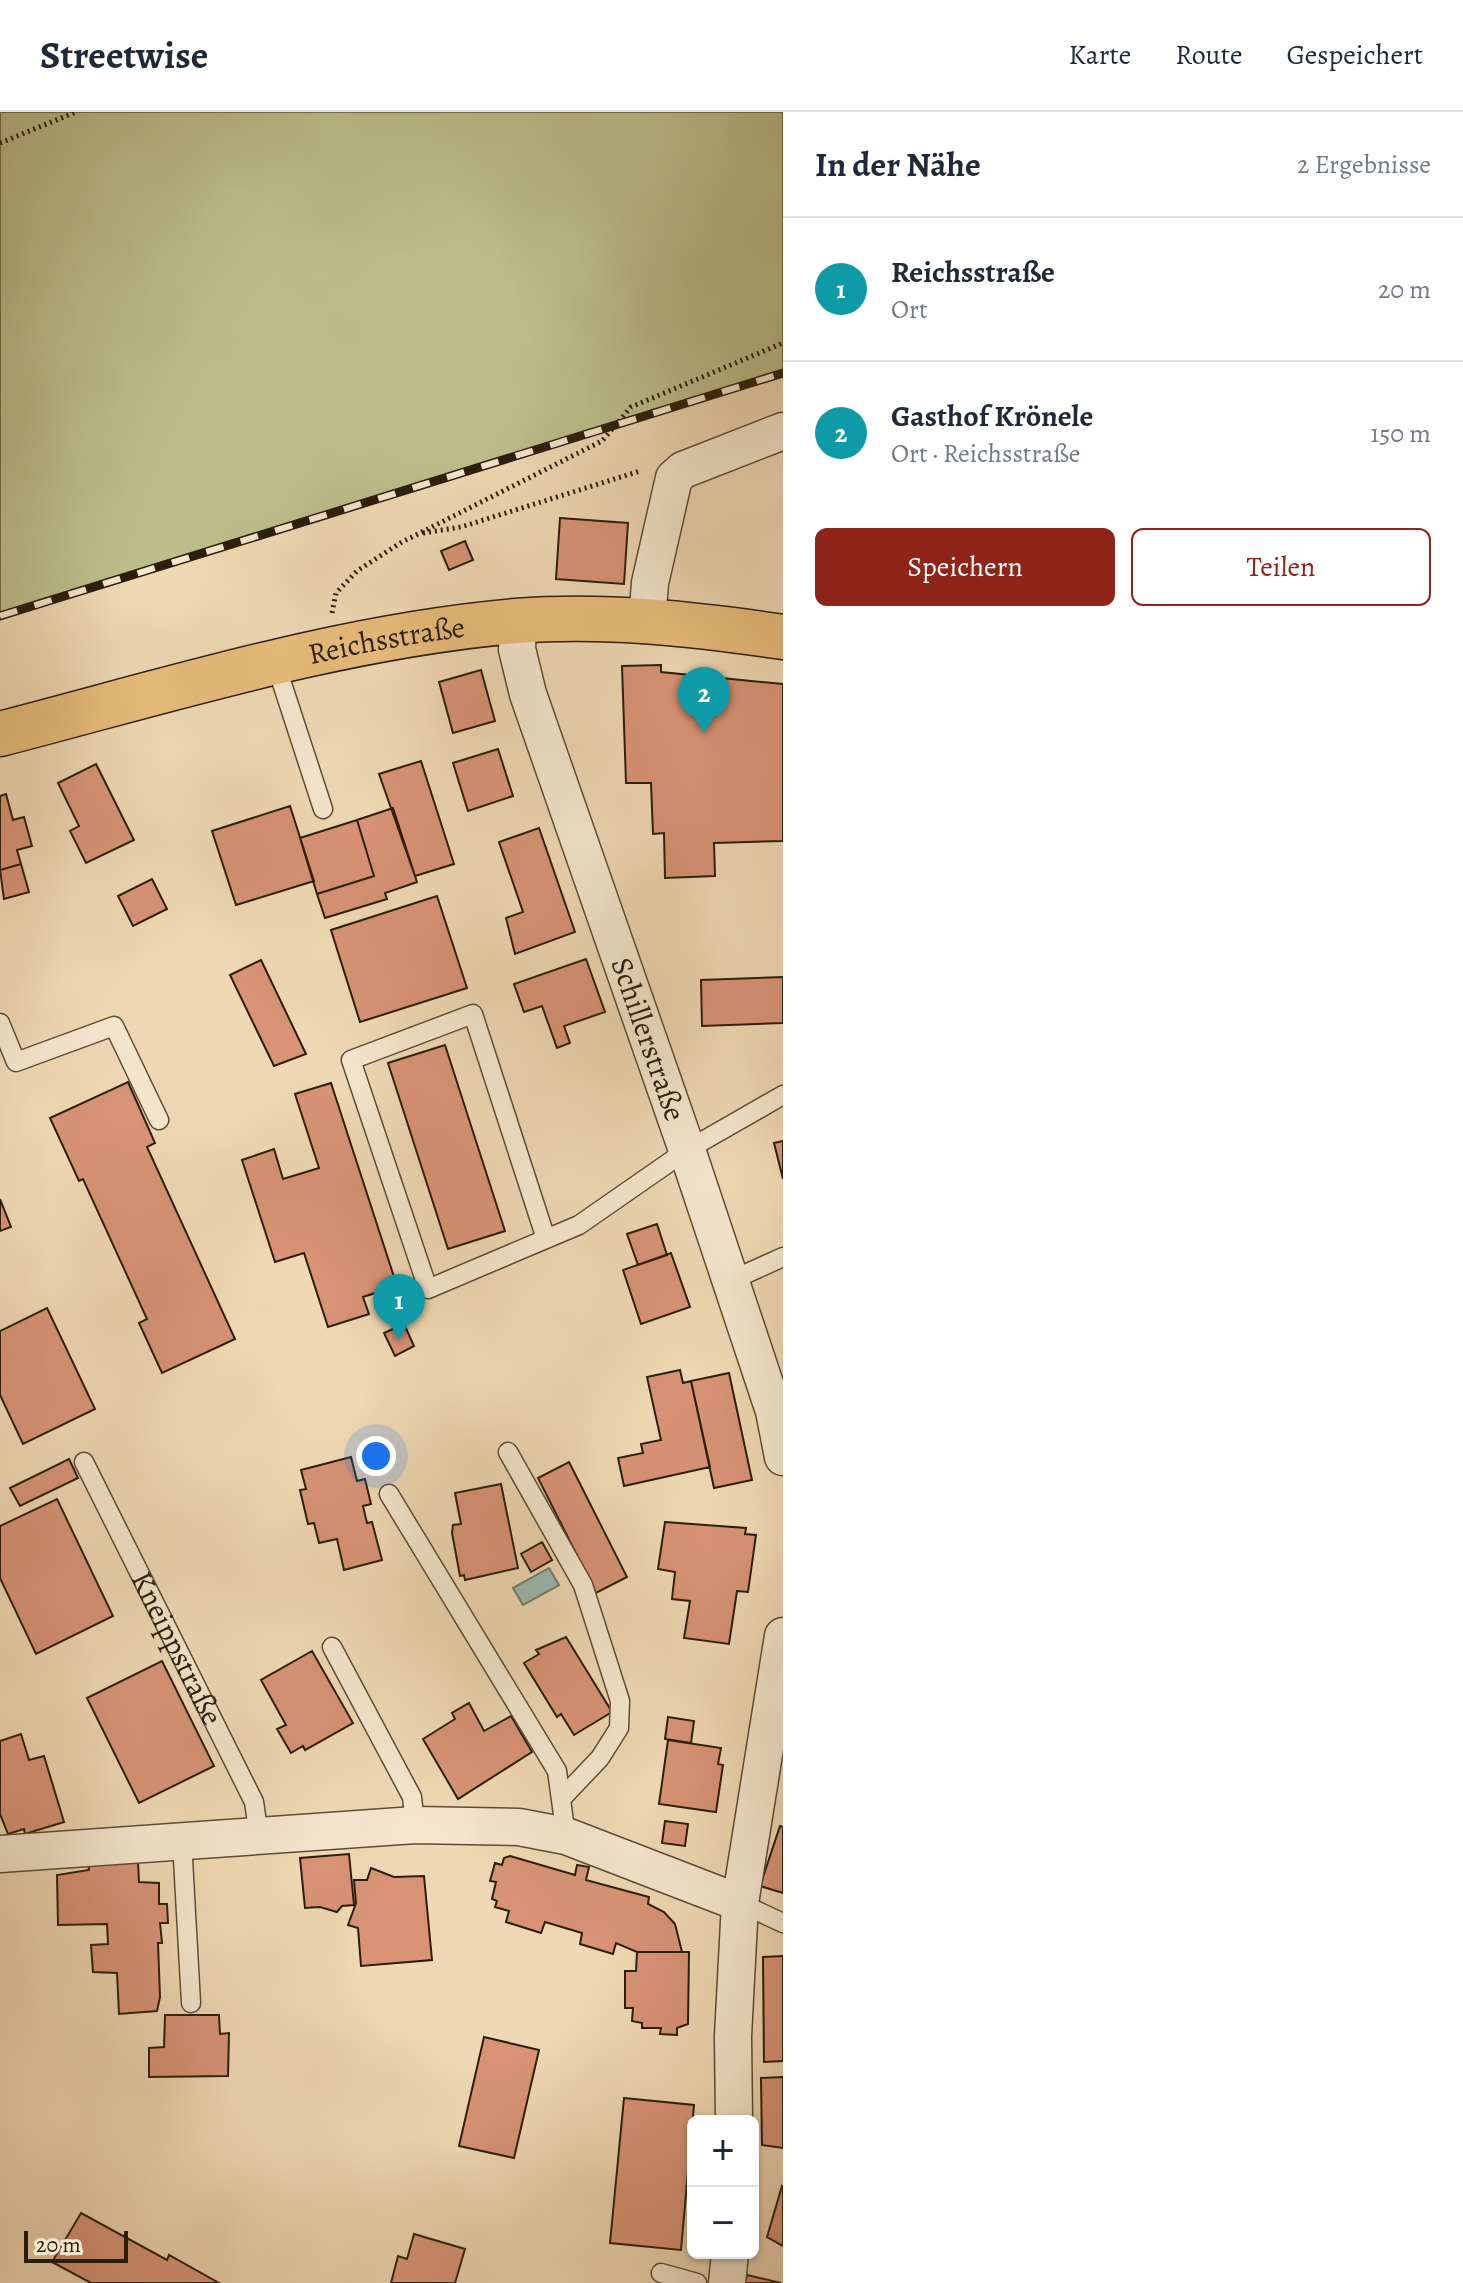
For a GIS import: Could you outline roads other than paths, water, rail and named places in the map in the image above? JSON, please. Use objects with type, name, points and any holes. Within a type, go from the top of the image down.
[{"type":"main road","name":"Reichsstraße","points":[[0,734],[275,662],[421,633],[518,621],[647,621],[783,637]]},
{"type":"street","points":[[647,621],[650,583],[674,478],[683,470],[783,431]]},
{"type":"street","name":"Schillerstraße","points":[[518,621],[517,649],[528,694],[687,1150],[774,1411],[783,1457]]},
{"type":"street","points":[[734,2115],[733,2036],[740,1903],[771,1796],[782,1655]]},
{"type":"street","points":[[0,1854],[415,1825],[519,1827],[566,1836],[740,1903]]},
{"type":"street","points":[[727,2283],[729,2259]]},
{"type":"lane","points":[[275,662],[323,809]]},
{"type":"lane","points":[[546,1239],[473,1014],[351,1060],[428,1289],[546,1239],[579,1225],[687,1150],[783,1095]]},
{"type":"lane","points":[[0,1023],[16,1062],[114,1026],[159,1120]]},
{"type":"lane","points":[[730,1281],[783,1257]]},
{"type":"lane","points":[[508,1452],[583,1585],[620,1701],[619,1728],[600,1758],[562,1798]]},
{"type":"lane","name":"Kneippstraße","points":[[84,1462],[254,1802],[259,1836]]},
{"type":"lane","points":[[389,1494],[557,1771],[566,1836]]},
{"type":"lane","points":[[332,1647],[412,1797],[415,1825]]},
{"type":"lane","points":[[182,1841],[191,2003]]},
{"type":"lane","points":[[740,1903],[783,1923]]},
{"type":"lane","points":[[661,2273],[697,2283]]},
{"type":"water","points":[[549,1568],[559,1585],[523,1605],[513,1588]]},
{"type":"railway","points":[[0,616],[783,373]]},
{"type":"place","name":"Gasthof Krönele","points":[[704,733]]},
{"type":"place","name":"Reichsstraße","points":[[399,1340]]}]
